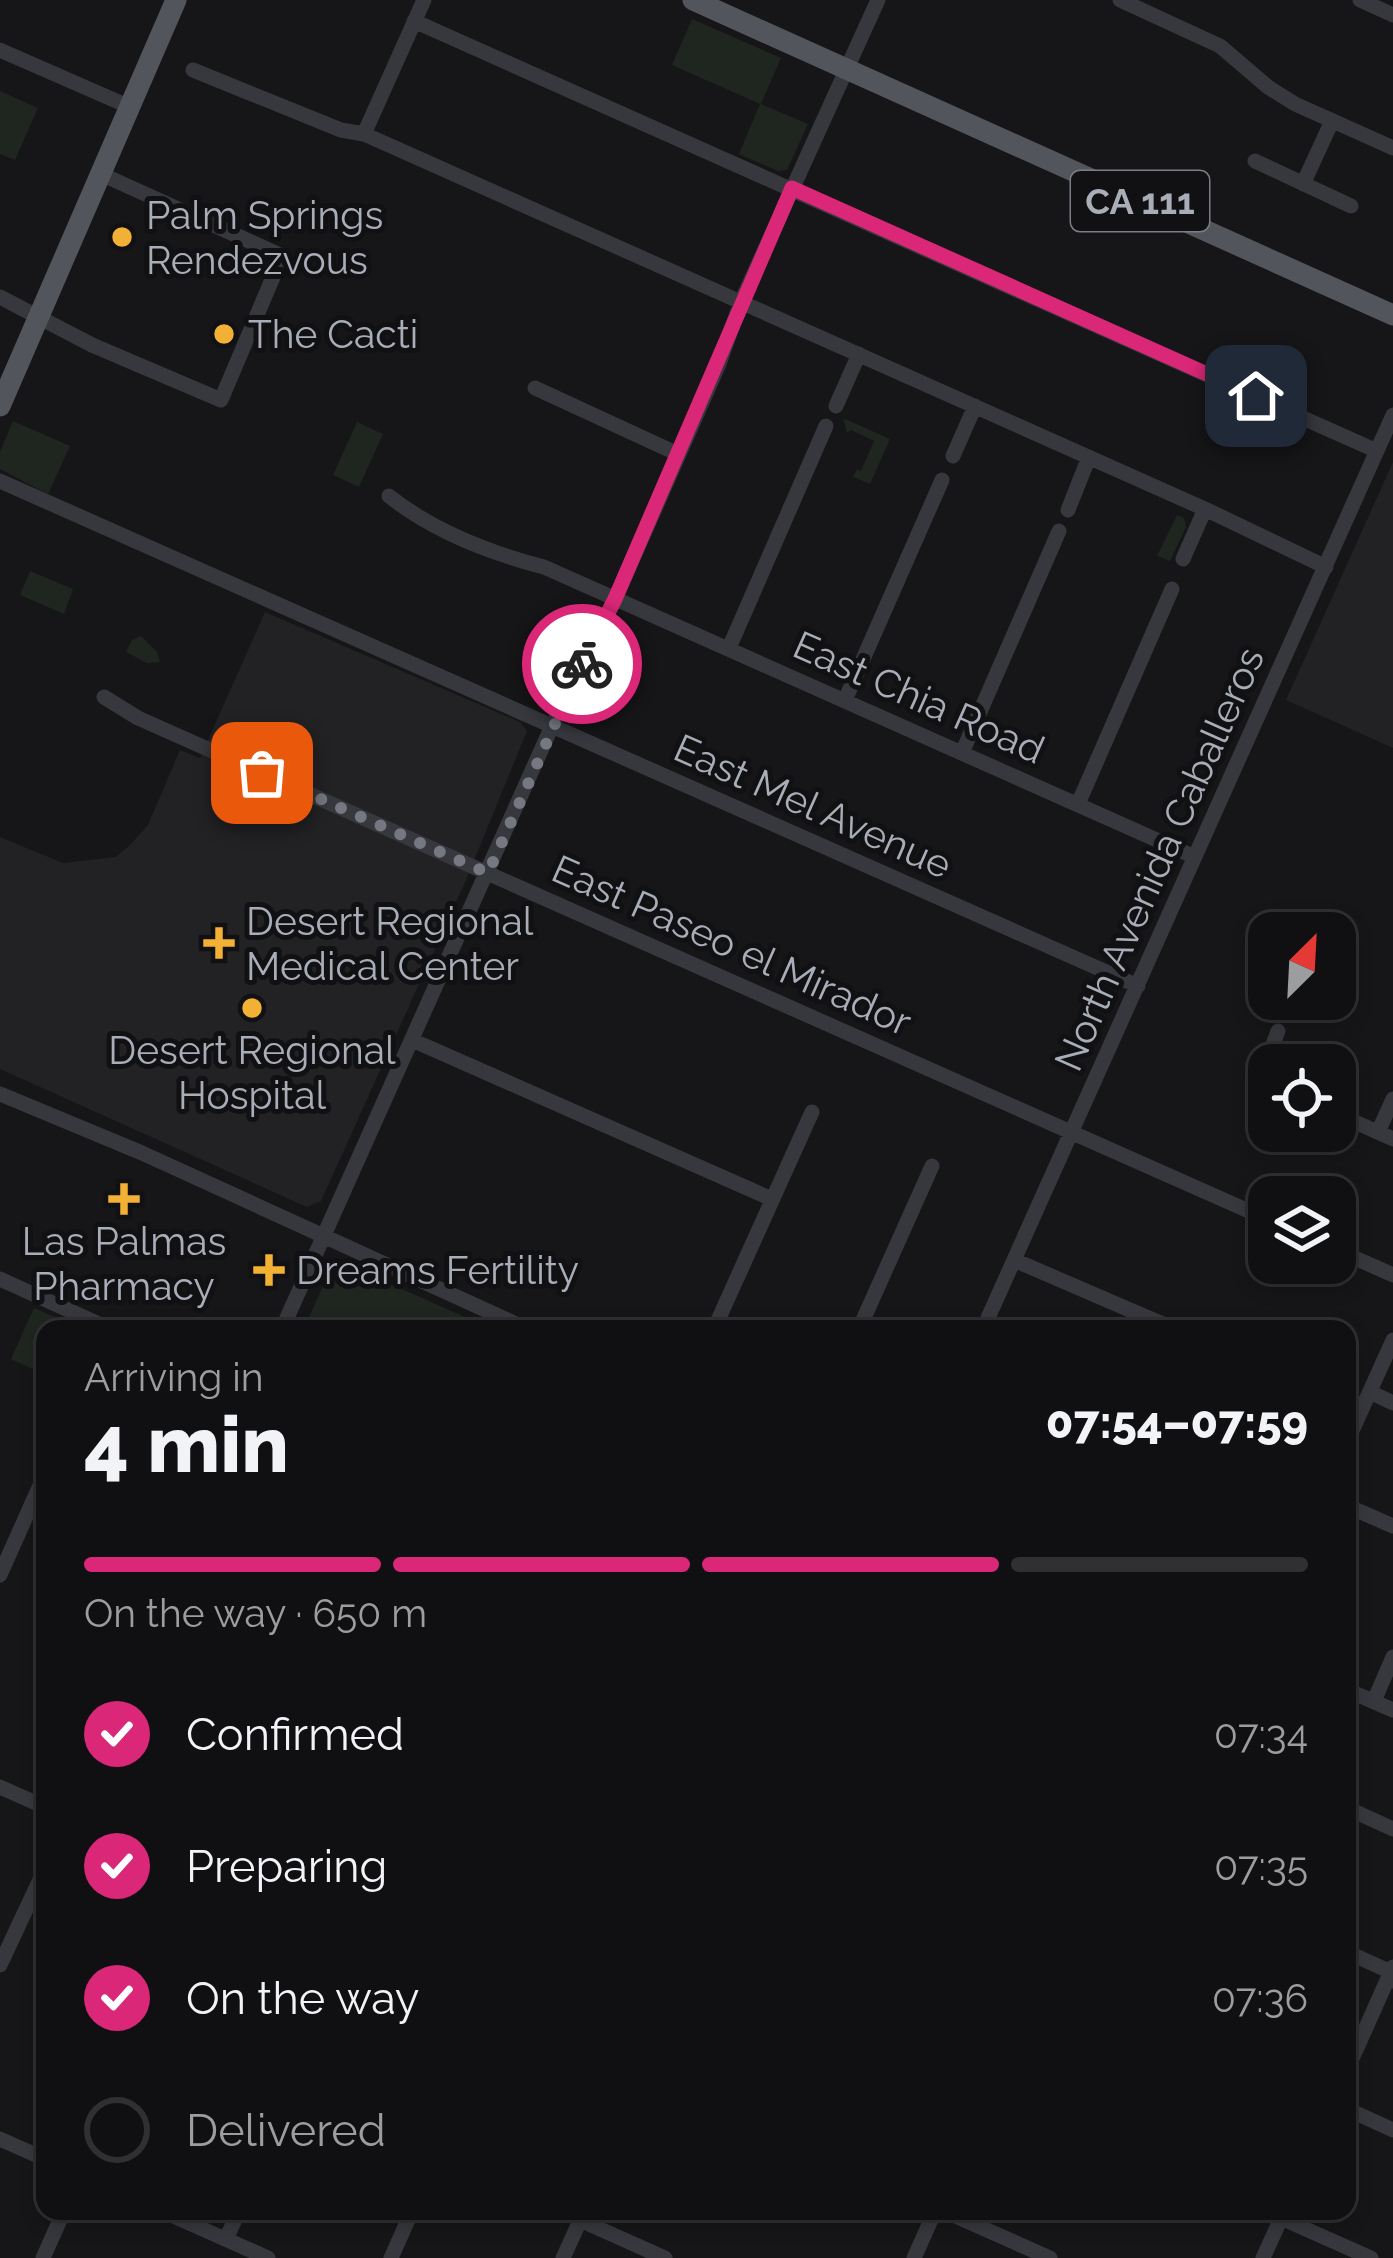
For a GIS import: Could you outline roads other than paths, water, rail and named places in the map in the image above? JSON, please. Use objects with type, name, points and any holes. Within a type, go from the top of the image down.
[{"type":"main road","points":[[0,406],[176,0]]},
{"type":"main road","name":"CA 111","points":[[693,0],[1393,315]]},
{"type":"street","points":[[364,134],[424,0]]},
{"type":"street","points":[[286,1320],[552,726],[615,599],[719,364],[741,302],[878,0]]},
{"type":"street","points":[[1120,0],[1155,7],[1220,46],[1268,88],[1393,148]]},
{"type":"street","points":[[1360,0],[1393,15]]},
{"type":"street","points":[[415,21],[1377,451]]},
{"type":"street","points":[[0,50],[130,107]]},
{"type":"street","points":[[193,70],[341,130],[364,134],[1205,508],[1326,567]]},
{"type":"street","points":[[1303,184],[1332,121]]},
{"type":"street","points":[[1255,161],[1351,206]]},
{"type":"street","points":[[0,297],[92,345],[221,400],[282,256],[101,174]]},
{"type":"street","points":[[836,406],[859,354]]},
{"type":"street","points":[[535,388],[678,454]]},
{"type":"street","points":[[953,456],[975,406]]},
{"type":"street","name":"North Avenida Caballeros","points":[[986,1320],[1393,416]]},
{"type":"street","points":[[729,648],[826,426]]},
{"type":"street","points":[[1068,510],[1090,457]]},
{"type":"street","points":[[845,700],[942,480]]},
{"type":"street","name":"East Mel Avenue","points":[[0,481],[1138,986]]},
{"type":"street","name":"East Chia Road","points":[[389,496],[413,515],[448,531],[729,648],[1195,857]]},
{"type":"street","points":[[1183,560],[1205,508]]},
{"type":"street","points":[[962,753],[1059,531]]},
{"type":"street","points":[[1078,804],[1172,589]]},
{"type":"street","name":"East Paseo el Mirador","points":[[104,697],[138,718],[1248,1211]]},
{"type":"street","points":[[1273,1044],[1278,1031]]},
{"type":"street","points":[[412,1040],[772,1199]]},
{"type":"street","points":[[0,1094],[74,1123],[507,1320]]},
{"type":"street","points":[[1356,1123],[1385,1136],[1393,1099]]},
{"type":"street","points":[[718,1320],[812,1112]]},
{"type":"street","points":[[864,1320],[932,1166]]},
{"type":"street","points":[[1356,1258],[1392,1273]]},
{"type":"street","points":[[1014,1259],[1153,1320]]},
{"type":"street","points":[[0,1279],[90,1320]]},
{"type":"street","points":[[1356,1422],[1393,1340]]},
{"type":"street","points":[[1370,1392],[1393,1403]]},
{"type":"street","points":[[0,1575],[36,1494]]},
{"type":"street","points":[[1356,1509],[1393,1526]]},
{"type":"street","points":[[1374,1701],[1393,1657]]},
{"type":"street","points":[[1356,1694],[1393,1710]]},
{"type":"street","points":[[0,1787],[36,1804]]},
{"type":"street","points":[[1356,1812],[1393,1829]]},
{"type":"street","points":[[0,1965],[36,1888]]},
{"type":"street","points":[[1356,1956],[1392,1973],[1356,2051]]},
{"type":"street","points":[[1356,2113],[1393,2129]]},
{"type":"street","points":[[0,2139],[36,2155]]},
{"type":"street","points":[[43,2258],[60,2220]]},
{"type":"street","points":[[183,2220],[268,2258]]},
{"type":"street","points":[[226,2240],[235,2220]]},
{"type":"street","points":[[391,2258],[408,2220]]},
{"type":"street","points":[[563,2258],[580,2220]]},
{"type":"street","points":[[590,2220],[664,2258]]},
{"type":"street","points":[[914,2258],[934,2220]]},
{"type":"street","points":[[960,2220],[1050,2258]]},
{"type":"street","points":[[1263,2258],[1279,2220]]},
{"type":"street","points":[[1294,2220],[1371,2258]]},
{"type":"place","name":"Palm Springs Rendezvous","points":[[122,237]]},
{"type":"place","name":"The Cacti","points":[[224,334]]},
{"type":"place","name":"Desert Regional Medical Center","points":[[219,943]]},
{"type":"place","name":"Desert Regional Hospital","points":[[252,1008]]},
{"type":"place","name":"Las Palmas Pharmacy","points":[[124,1199]]},
{"type":"place","name":"Dreams Fertility","points":[[269,1270]]}]
